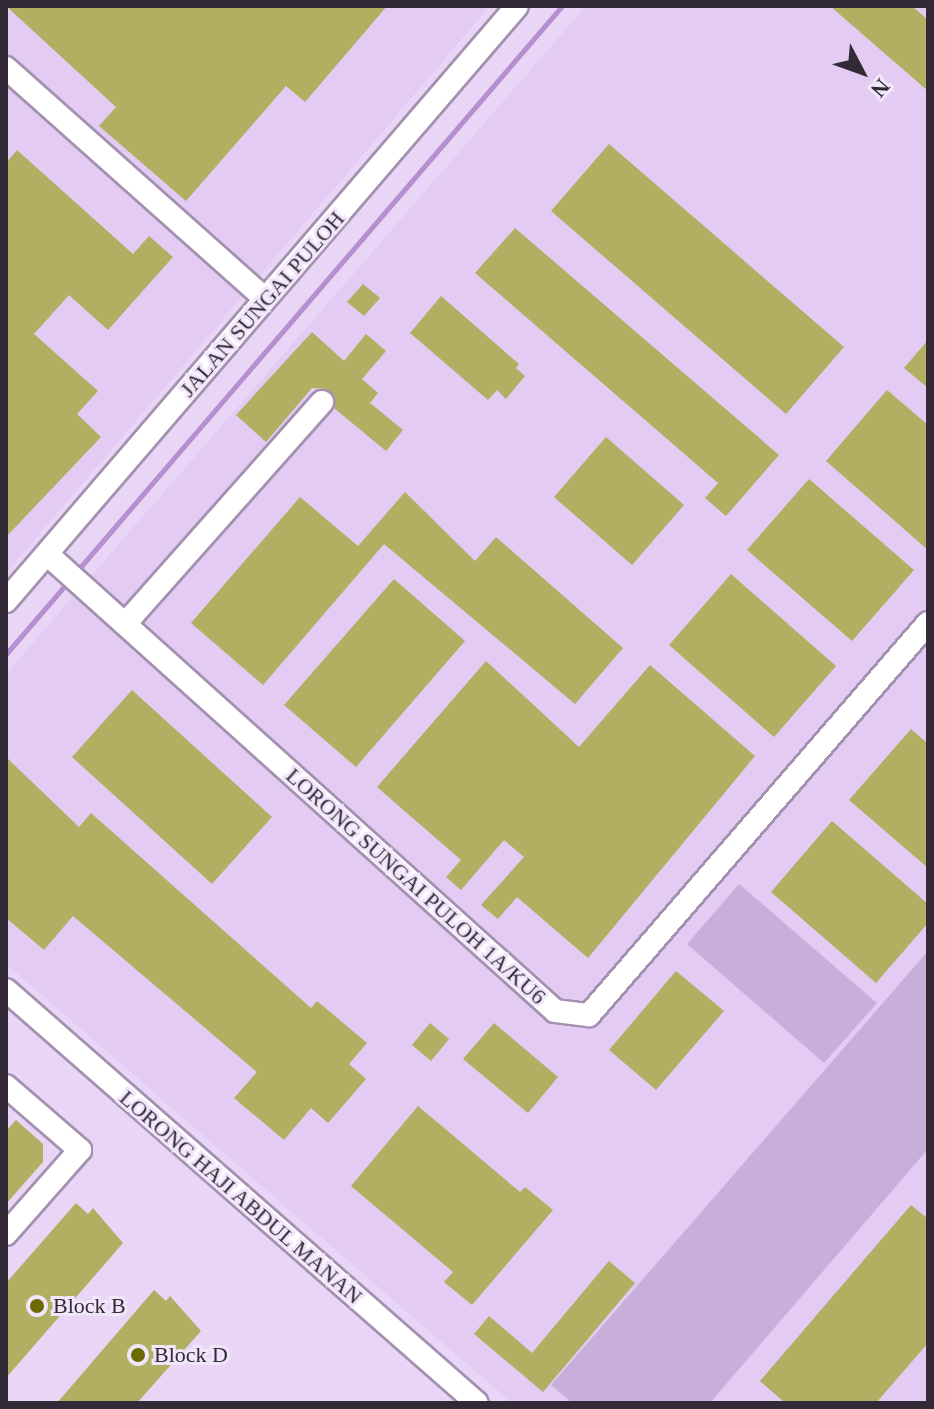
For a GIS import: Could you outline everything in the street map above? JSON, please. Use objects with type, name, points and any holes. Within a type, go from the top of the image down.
[{"type":"street","name":"JALAN SUNGAI PULOH","points":[[6,601],[54,561],[265,299],[517,6]]},
{"type":"street","points":[[6,68],[265,299]]},
{"type":"street","points":[[125,624],[322,402]]},
{"type":"street","name":"LORONG SUNGAI PULOH 1A/KU6","points":[[54,561],[555,1011],[589,1015],[928,623]]},
{"type":"street","name":"LORONG HAJI ABDUL MANAN","points":[[6,990],[16,1013],[477,1403]]},
{"type":"street","points":[[6,1086],[80,1150],[6,1234]]},
{"type":"shaded area","points":[[6,6],[490,6],[6,573]]},
{"type":"shaded area","points":[[586,6],[928,6],[928,1403],[512,1403],[6,964],[6,674]]},
{"type":"shaded area","points":[[739,884],[877,1003],[824,1063],[687,944]]},
{"type":"shaded area","points":[[928,951],[928,1149],[710,1403],[572,1403],[551,1385]]},
{"type":"building","points":[[6,6],[387,6],[305,102],[286,86],[186,201],[99,126],[116,107]]},
{"type":"building","points":[[830,6],[912,6],[928,20],[928,91]]},
{"type":"building","points":[[609,144],[844,347],[786,414],[551,211]]},
{"type":"building","points":[[17,150],[133,254],[149,236],[173,257],[108,330],[69,295],[34,334],[98,391],[77,414],[101,437],[6,537],[6,163]]},
{"type":"building","points":[[515,228],[779,455],[726,516],[705,498],[718,483],[475,273]]},
{"type":"building","points":[[363,284],[380,298],[364,316],[347,302]]},
{"type":"building","points":[[441,296],[519,364],[516,368],[525,376],[506,399],[497,390],[488,400],[410,333]]},
{"type":"building","points":[[312,332],[344,361],[366,334],[386,351],[362,379],[378,393],[370,403],[403,430],[386,451],[334,408],[335,397],[326,389],[312,388],[266,442],[236,415]]},
{"type":"building","points":[[928,340],[928,388],[904,368]]},
{"type":"building","points":[[887,390],[928,425],[928,550],[826,461]]},
{"type":"building","points":[[606,437],[684,505],[632,565],[554,497]]},
{"type":"building","points":[[809,479],[914,570],[852,641],[747,550]]},
{"type":"building","points":[[405,492],[475,561],[496,537],[623,648],[575,704],[384,544],[263,685],[191,623],[300,497],[358,546]]},
{"type":"building","points":[[731,574],[836,666],[774,737],[669,645]]},
{"type":"building","points":[[394,579],[465,641],[356,767],[284,705]]},
{"type":"building","points":[[486,661],[579,747],[650,665],[755,756],[588,958],[517,897],[498,919],[481,905],[524,857],[504,840],[461,890],[446,877],[461,860],[377,787]]},
{"type":"building","points":[[132,690],[272,817],[212,884],[72,757]]},
{"type":"building","points":[[911,729],[928,744],[928,868],[849,800]]},
{"type":"building","points":[[6,757],[79,827],[91,813],[311,1008],[317,1001],[367,1043],[349,1064],[366,1079],[328,1123],[311,1108],[284,1140],[234,1098],[257,1072],[73,916],[44,950],[6,918]]},
{"type":"building","points":[[832,821],[928,904],[928,923],[876,983],[771,892]]},
{"type":"building","points":[[676,971],[724,1011],[656,1090],[609,1050]]},
{"type":"building","points":[[430,1023],[449,1039],[431,1061],[412,1045]]},
{"type":"building","points":[[494,1023],[558,1077],[528,1113],[463,1059]]},
{"type":"building","points":[[418,1106],[520,1192],[525,1187],[553,1210],[472,1305],[444,1282],[453,1272],[351,1186]]},
{"type":"building","points":[[16,1120],[43,1144],[43,1162],[6,1204],[6,1131]]},
{"type":"building","name":"Block B","points":[[76,1203],[88,1214],[93,1208],[123,1243],[6,1378],[6,1283]]},
{"type":"building","points":[[911,1205],[928,1219],[928,1343],[876,1403],[785,1403],[760,1381]]},
{"type":"building","points":[[609,1261],[635,1283],[543,1392],[474,1334],[489,1316],[532,1353]]},
{"type":"building","name":"Block D","points":[[154,1290],[166,1301],[170,1296],[201,1331],[137,1403],[57,1403]]},
{"type":"waterway","points":[[77,571],[562,6]]},
{"type":"waterway","points":[[6,654],[68,582]]},
{"type":"place","name":"Block B","points":[[37,1306]]},
{"type":"place","name":"Block D","points":[[138,1355]]}]
